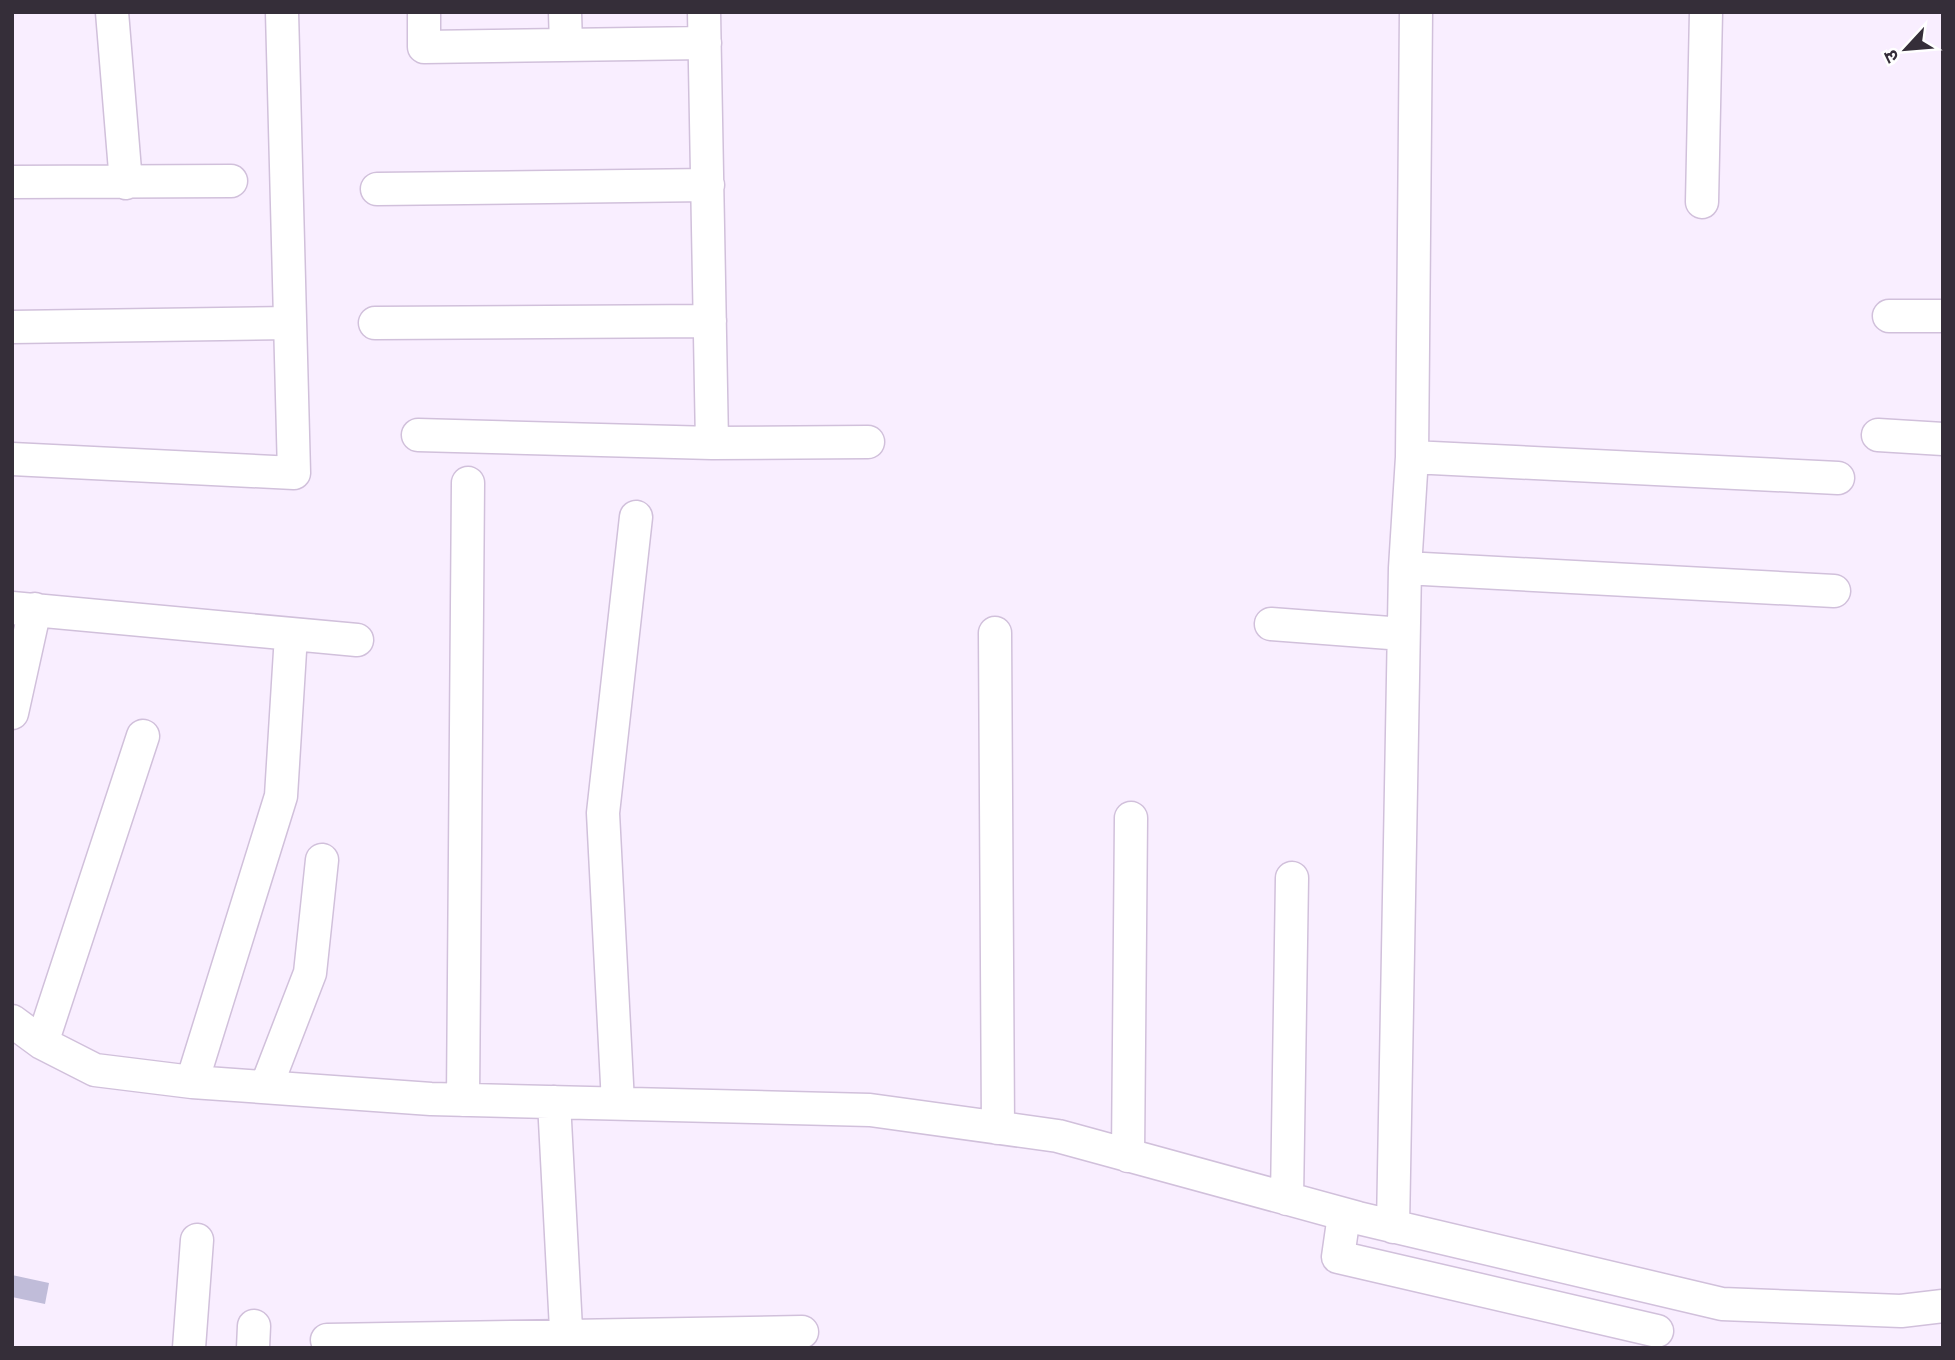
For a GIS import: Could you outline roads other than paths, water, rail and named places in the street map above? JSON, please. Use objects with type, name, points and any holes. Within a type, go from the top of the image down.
[{"type":"street","points":[[112,12],[126,183]]},
{"type":"street","points":[[12,459],[294,473],[282,12]]},
{"type":"street","points":[[424,12],[424,47],[566,45],[705,28],[712,443]]},
{"type":"street","points":[[565,12],[566,45]]},
{"type":"street","points":[[1393,1227],[1403,634],[1412,457],[1416,12]]},
{"type":"street","points":[[1702,201],[1706,12]]},
{"type":"street","points":[[12,182],[231,181]]},
{"type":"street","points":[[377,189],[708,185]]},
{"type":"street","points":[[1889,316],[1943,316]]},
{"type":"street","points":[[375,323],[710,321]]},
{"type":"street","points":[[12,327],[290,323]]},
{"type":"street","points":[[418,435],[712,443],[868,442]]},
{"type":"street","points":[[1878,435],[1943,439]]},
{"type":"street","points":[[1412,457],[1838,478]]},
{"type":"street","points":[[463,1100],[468,483]]},
{"type":"street","points":[[618,1103],[603,813],[635,517]]},
{"type":"street","points":[[1405,568],[1834,591]]},
{"type":"street","points":[[12,713],[23,608],[357,640]]},
{"type":"street","points":[[1271,624],[1403,634]]},
{"type":"street","points":[[995,633],[998,1128]]},
{"type":"street","points":[[192,1082],[281,796],[291,635]]},
{"type":"street","points":[[42,1043],[143,736]]},
{"type":"street","points":[[1128,1156],[1131,818]]},
{"type":"street","points":[[266,1087],[310,973],[323,860]]},
{"type":"street","points":[[1287,1199],[1292,878]]},
{"type":"street","points":[[12,1021],[42,1043],[94,1070],[192,1082],[463,1100],[870,1110],[1058,1136],[1393,1227],[1722,1304],[1901,1311],[1943,1306]]},
{"type":"street","points":[[554,1102],[567,1343]]},
{"type":"street","points":[[1344,1214],[1338,1257],[1658,1339],[1653,1288]]},
{"type":"street","points":[[189,1348],[197,1240]]},
{"type":"street","points":[[327,1340],[385,1344],[567,1343],[802,1332]]}]
